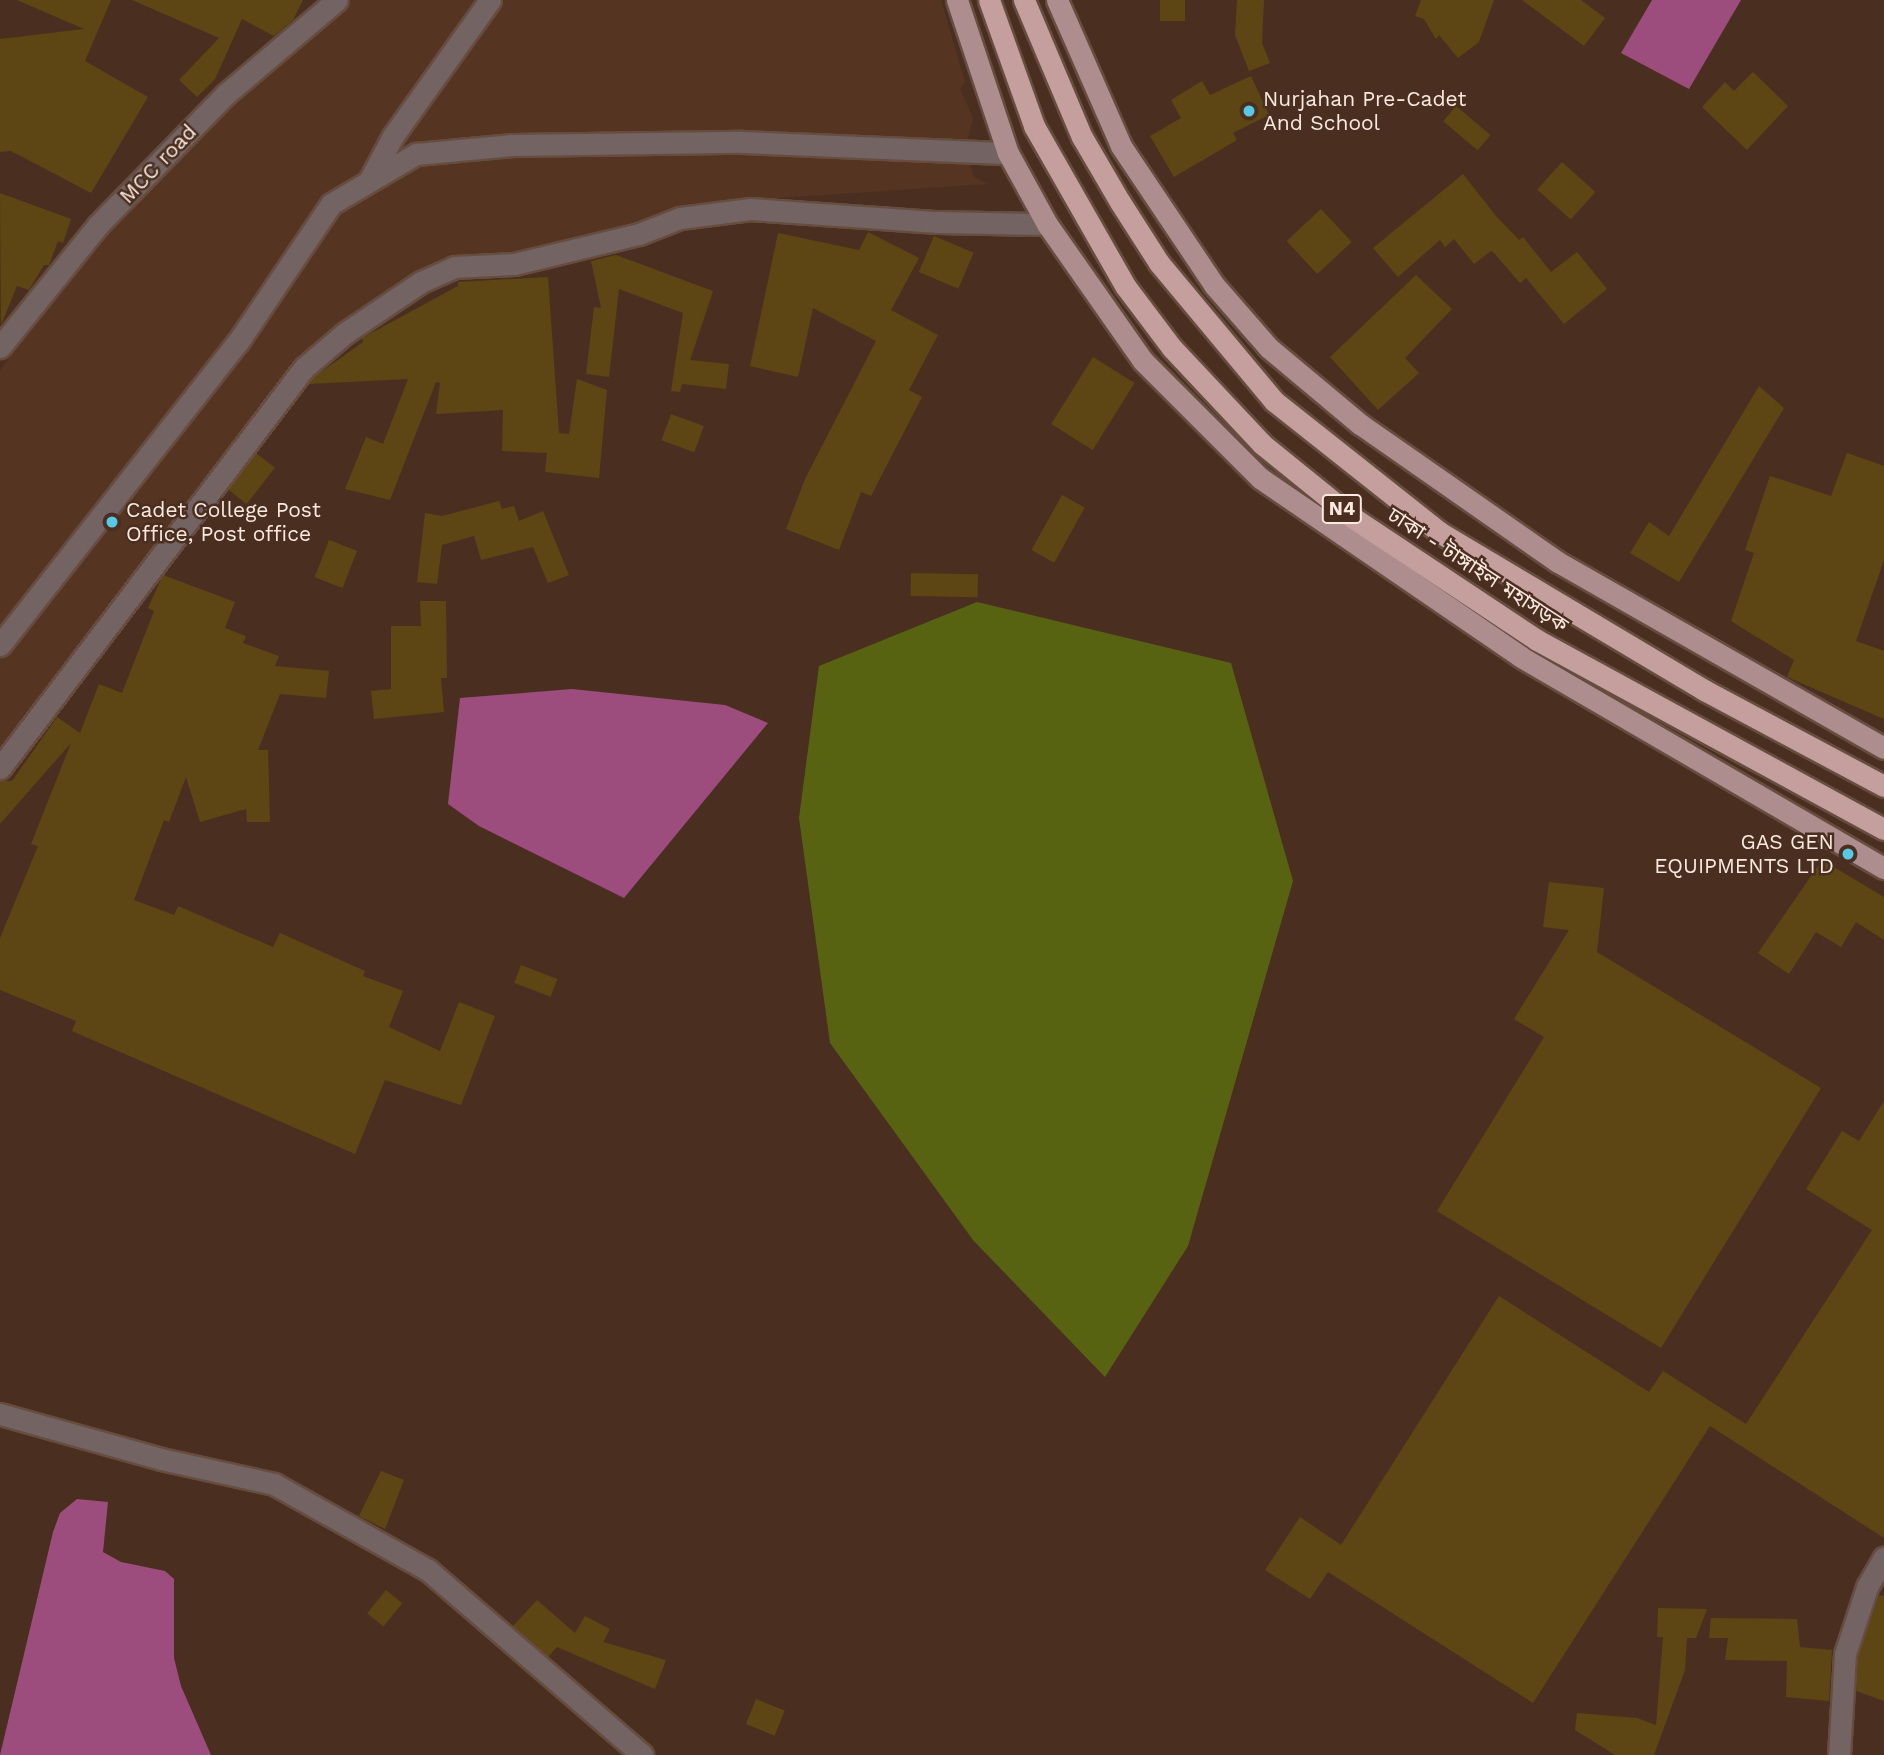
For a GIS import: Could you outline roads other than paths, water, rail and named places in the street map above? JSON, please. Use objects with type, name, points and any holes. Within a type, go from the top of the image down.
[{"type":"highway","name":"ঢাকা - টাঙ্গাইল মহাসড়ক","points":[[989,0],[1034,126],[1126,287],[1172,348],[1262,444],[1424,568],[1537,640],[1884,829]]},
{"type":"highway","name":"ঢাকা - টাঙ্গাইল মহাসড়ক","points":[[1024,0],[1082,137],[1119,202],[1159,264],[1274,401],[1439,532],[1704,690],[1884,786]]},
{"type":"main road","points":[[957,0],[1008,153],[1048,224],[1143,361],[1260,478],[1521,657],[1884,868]]},
{"type":"main road","points":[[1057,0],[1121,146],[1214,285],[1269,348],[1360,424],[1558,562],[1884,748]]},
{"type":"street","name":"MCC road","points":[[0,347],[107,216],[226,94],[337,0]]},
{"type":"street","points":[[368,183],[393,136],[490,0]]},
{"type":"street","points":[[0,645],[238,342],[331,204],[416,155],[513,145],[742,142],[1008,153]]},
{"type":"street","points":[[0,768],[304,368],[345,333],[422,282],[454,267],[514,264],[639,234],[680,218],[750,209],[938,222],[1048,224]]},
{"type":"street","points":[[0,1414],[161,1459],[275,1484],[428,1570],[642,1755]]},
{"type":"street","points":[[1839,1755],[1845,1654],[1867,1587],[1884,1558]]},
{"type":"place","name":"Nurjahan Pre-Cadet And School","points":[[1249,111]]},
{"type":"place","name":"Cadet College Post Office, Post office","points":[[112,522]]},
{"type":"place","name":"GAS GEN EQUIPMENTS LTD","points":[[1848,854]]}]
